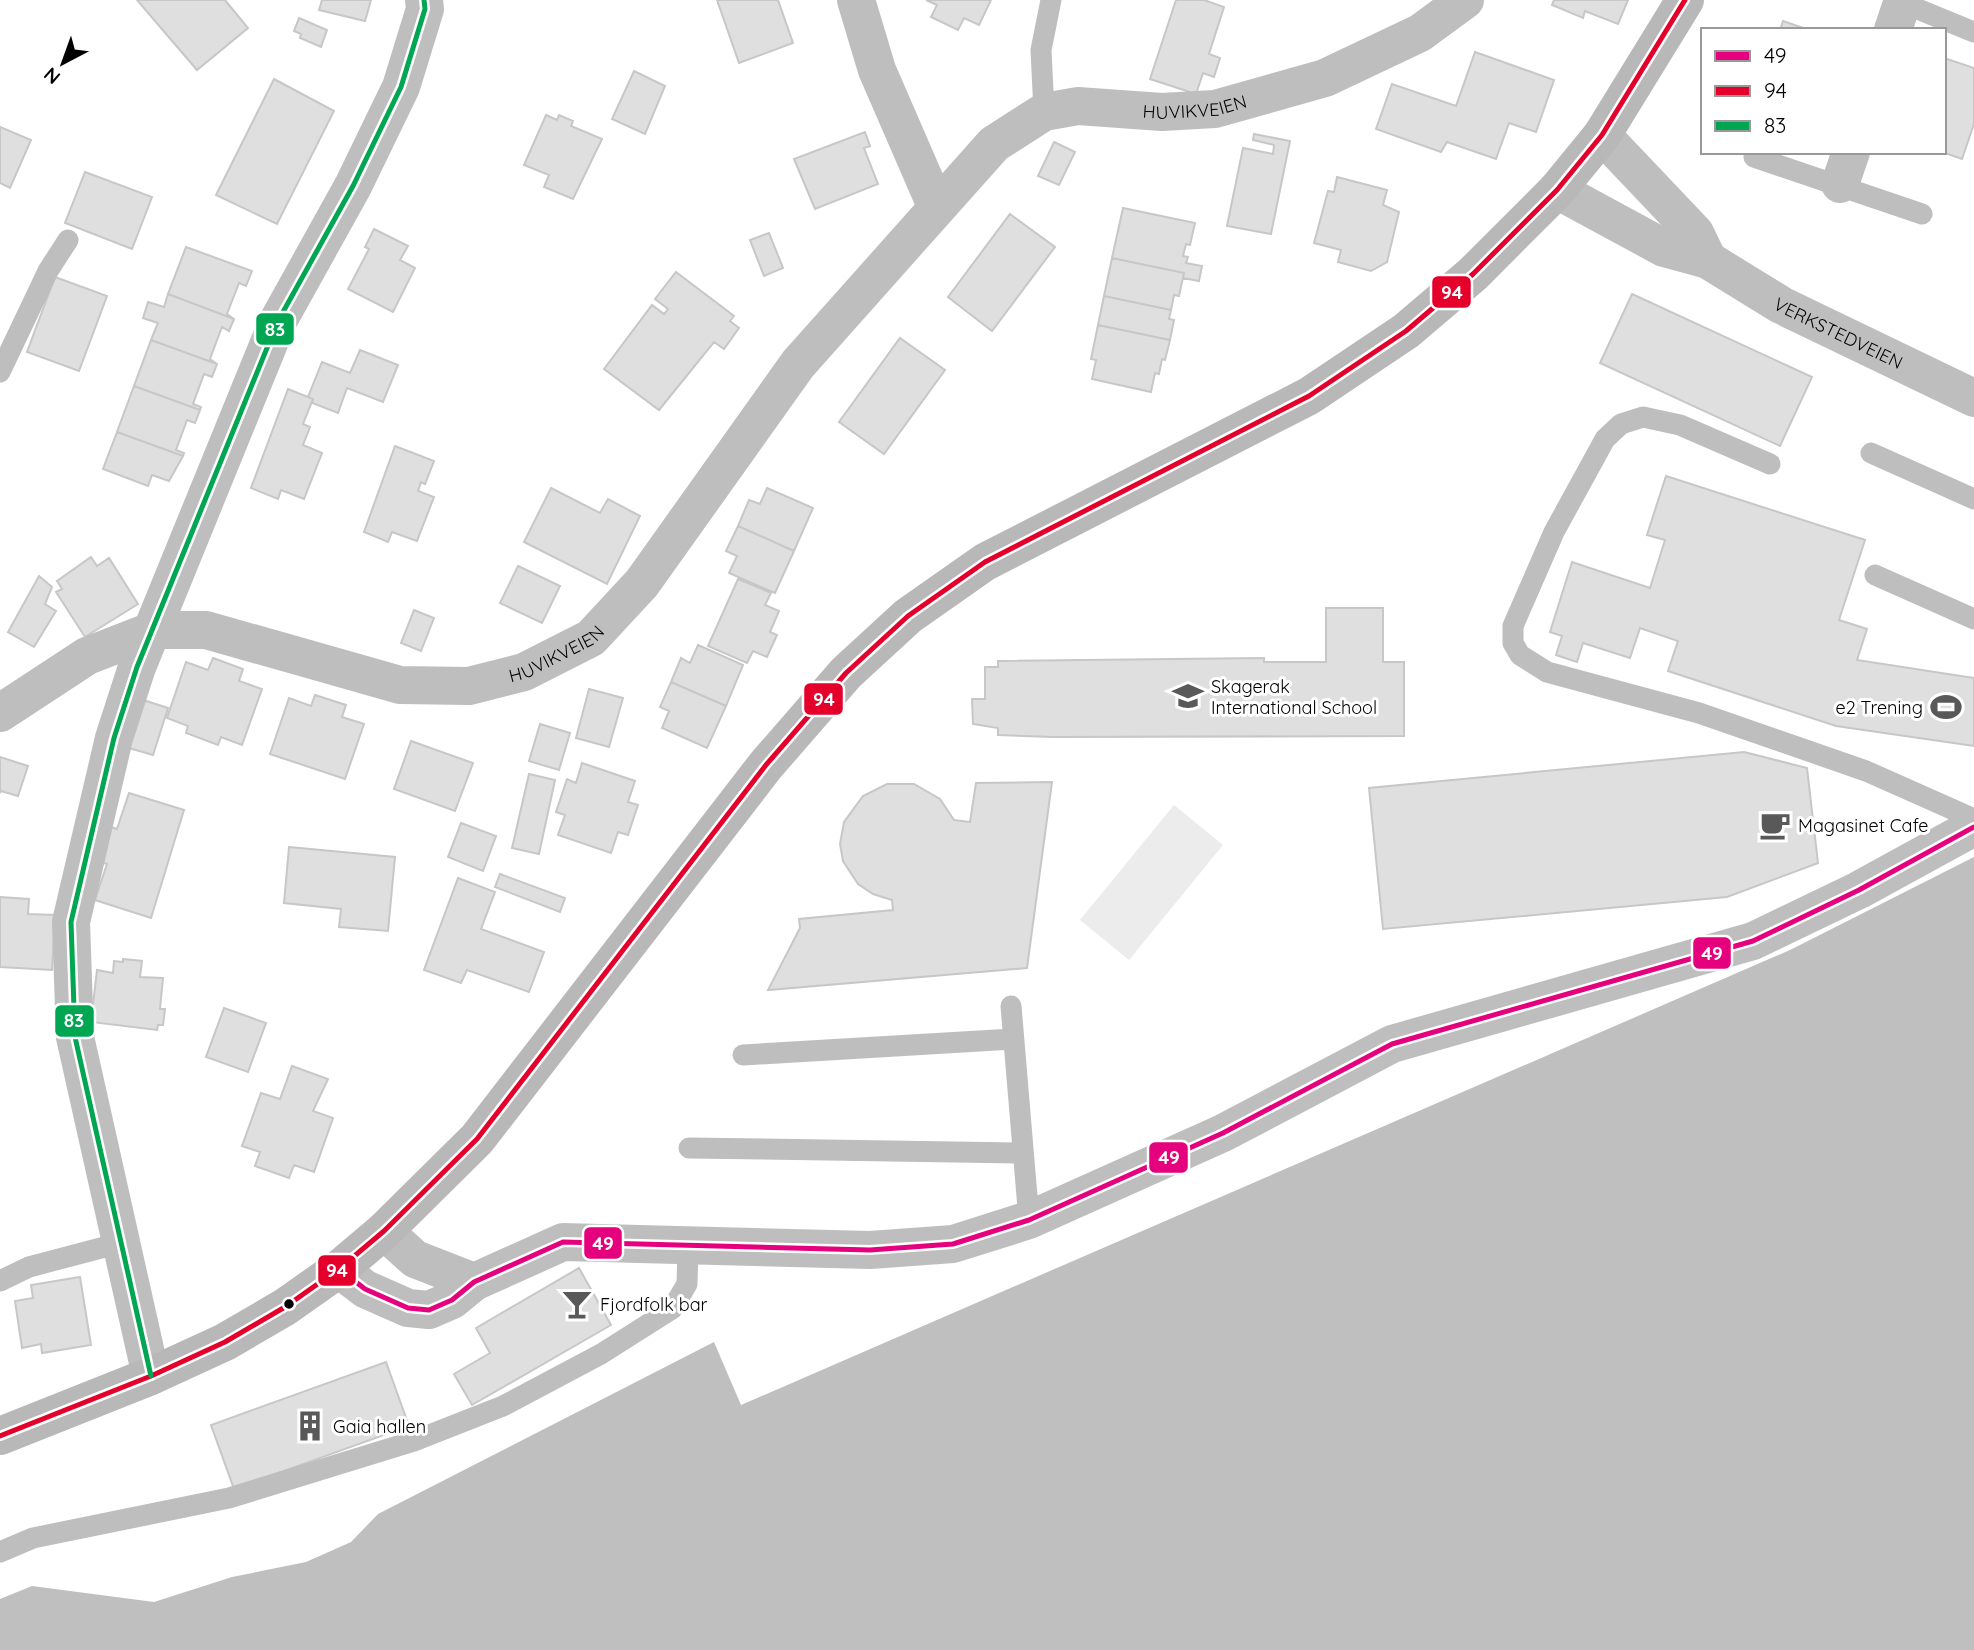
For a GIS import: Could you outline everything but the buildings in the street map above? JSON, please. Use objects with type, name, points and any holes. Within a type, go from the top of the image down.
[{"type":"main road","points":[[0,1436],[151,1376],[225,1342],[285,1307],[339,1269],[384,1231],[477,1139],[766,765],[846,673],[908,616],[985,562],[1309,396],[1406,331],[1473,274],[1557,190],[1602,135],[1685,0]]},
{"type":"street","points":[[151,1376],[75,1037],[71,922],[114,738],[137,667],[278,321],[353,186],[401,87],[425,9],[424,0]]},
{"type":"street","points":[[856,0],[877,71],[936,206]]},
{"type":"street","name":"HUVIKVEIEN","points":[[0,713],[87,656],[154,630],[205,630],[400,685],[469,686],[524,672],[592,638],[642,583],[798,364],[994,144],[1044,112],[1078,106],[1162,112],[1214,109],[1325,78],[1420,33],[1465,0]]},
{"type":"street","points":[[1602,135],[1695,233],[1708,260]]},
{"type":"street","name":"VERKSTEDVEIEN","points":[[1557,190],[1664,248],[1708,260],[1781,305],[1974,398]]},
{"type":"street","points":[[339,1269],[365,1289],[408,1308],[429,1310],[452,1300],[474,1282],[563,1242],[870,1250],[953,1244],[1028,1220],[1223,1133],[1392,1044],[1753,941],[1859,890],[1974,827]]},
{"type":"street","points":[[384,1231],[415,1259],[474,1282]]},
{"type":"lane","points":[[1044,112],[1041,50],[1051,0]]},
{"type":"lane","points":[[1900,11],[1974,32]]},
{"type":"lane","points":[[1754,157],[1846,168],[1922,214]]},
{"type":"lane","points":[[0,372],[48,271],[68,240]]},
{"type":"lane","points":[[1770,464],[1680,425],[1643,417],[1621,424],[1605,439],[1554,532],[1513,626],[1513,643],[1520,655],[1547,673],[1699,713],[1866,771],[1974,819]]},
{"type":"lane","points":[[1871,453],[1974,499]]},
{"type":"lane","points":[[1875,575],[1974,619]]},
{"type":"lane","points":[[1011,1006],[1028,1220]]},
{"type":"lane","points":[[743,1055],[1013,1038]]},
{"type":"lane","points":[[689,1148],[1023,1153]]},
{"type":"lane","points":[[0,1281],[29,1267],[120,1243]]},
{"type":"lane","points":[[0,1552],[33,1538],[229,1498],[414,1441],[503,1406],[601,1354],[671,1310],[687,1284],[688,1247]]},
{"type":"shaded area","points":[[1174,805],[1223,845],[1129,960],[1080,920]]},
{"type":"shaded area","points":[[1974,857],[1974,1650],[0,1650],[0,1599],[32,1586],[154,1602],[232,1577],[306,1562],[351,1542],[378,1514],[714,1342],[741,1405],[1790,950]]},
{"type":"transit line","name":"83","points":[[151,1376],[75,1037],[71,922],[114,738],[137,667],[278,321],[353,186],[401,87],[425,9],[424,0]]},
{"type":"transit line","name":"94","points":[[0,1436],[151,1376],[225,1342],[285,1307],[339,1269],[384,1231],[477,1139],[766,765],[846,673],[908,616],[985,562],[1309,396],[1406,331],[1473,274],[1557,190],[1602,135],[1685,0]]},
{"type":"transit line","name":"49","points":[[339,1269],[365,1289],[408,1308],[429,1310],[452,1300],[474,1282],[563,1242],[870,1250],[953,1244],[1029,1220],[1223,1133],[1392,1044],[1753,941],[1859,890],[1974,827]]},
{"type":"place","name":"Skagerak International School","points":[[1188,696]]},
{"type":"place","name":"e2 Trening","points":[[1946,707]]},
{"type":"place","name":"Magasinet Cafe","points":[[1775,825]]},
{"type":"place","name":"Fjordfolk bar","points":[[577,1304]]},
{"type":"place","name":"Gaia hallen","points":[[310,1426]]}]
